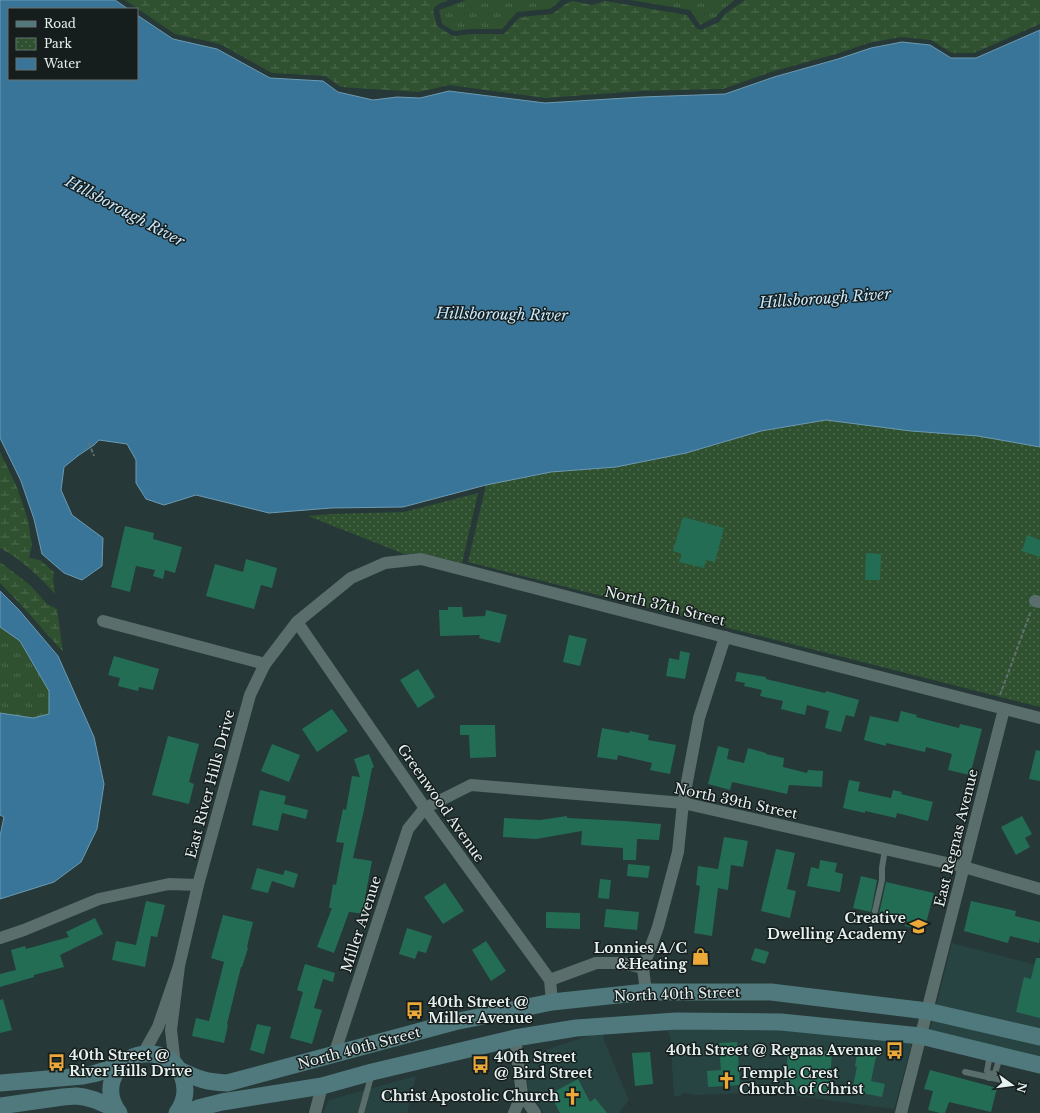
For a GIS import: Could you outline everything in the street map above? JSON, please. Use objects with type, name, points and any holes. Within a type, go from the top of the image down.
[{"type":"main road","name":"North 40th Street","points":[[143,1054],[155,1054],[164,1057],[177,1067],[200,1080],[227,1083],[454,1022],[552,1002],[646,992],[771,992],[927,1011],[1040,1037]]},
{"type":"main road","name":"North 40th Street","points":[[186,1113],[198,1108],[222,1102],[322,1086],[372,1072],[515,1038],[576,1028],[687,1020],[786,1022],[921,1036],[1040,1065]]},
{"type":"main road","points":[[117,1111],[111,1096],[115,1074],[120,1066],[128,1059],[143,1054]]},
{"type":"main road","points":[[0,1083],[83,1076],[120,1066]]},
{"type":"main road","points":[[177,1067],[185,1083],[185,1096],[181,1108],[177,1113]]},
{"type":"main road","points":[[0,1106],[76,1096],[95,1100],[117,1111]]},
{"type":"street","name":"North 37th Street","points":[[297,622],[351,578],[385,563],[421,559],[1040,718]]},
{"type":"street","points":[[104,621],[265,664]]},
{"type":"street","name":"East River Hills Drive","points":[[177,1067],[171,1030],[180,966],[198,885],[250,695],[265,664],[297,622]]},
{"type":"street","name":"Greenwood Avenue","points":[[297,622],[425,808],[550,980]]},
{"type":"street","points":[[646,992],[643,968],[658,927],[678,852],[683,803],[699,718],[724,637]]},
{"type":"street","name":"East Regnas Avenue","points":[[902,1113],[964,868],[1000,708]]},
{"type":"street","name":"North 39th Street","points":[[425,808],[471,785],[683,803],[964,868],[1040,889]]},
{"type":"street","name":"Miller Avenue","points":[[334,1055],[408,829],[425,808]]},
{"type":"street","points":[[0,938],[24,930],[98,899],[169,884],[198,885]]},
{"type":"street","points":[[552,1002],[550,980],[596,963],[622,963],[643,968]]},
{"type":"street","name":"East River Hills Drive","points":[[143,1054],[158,1027],[180,966]]},
{"type":"street","points":[[515,1038],[522,1094],[536,1113]]},
{"type":"street","points":[[315,1113],[322,1086]]},
{"type":"street","points":[[514,1113],[522,1094]]},
{"type":"lane","points":[[875,911],[882,880],[885,849]]},
{"type":"lane","points":[[989,1076],[986,1071],[995,1054]]},
{"type":"lane","points":[[989,1076],[995,1073],[995,1054]]},
{"type":"lane","points":[[361,1113],[372,1072]]},
{"type":"lane","points":[[965,1072],[989,1076],[1006,1081]]},
{"type":"path","points":[[89,443],[94,456]]},
{"type":"path","points":[[1000,708],[1038,601]]},
{"type":"shaded area","points":[[952,943],[1040,966],[1040,1031],[936,1007]]},
{"type":"shaded area","points":[[933,1019],[1040,1044],[1040,1058],[929,1032]]},
{"type":"shaded area","points":[[688,1027],[781,1028],[912,1042],[894,1109],[767,1092],[697,1095],[684,1093],[679,1096],[674,1096],[670,1035],[665,1030],[605,1034],[603,1037],[629,1100],[619,1113],[544,1113],[529,1092],[524,1057],[600,1032]]},
{"type":"shaded area","points":[[416,1076],[407,1113],[323,1113],[329,1100]]},
{"type":"green space","points":[[125,0],[449,0],[438,4],[434,8],[434,15],[437,26],[455,36],[472,34],[504,34],[520,17],[552,14],[567,3],[573,1],[592,5],[605,1],[687,15],[696,28],[701,30],[719,22],[726,13],[745,0],[1040,0],[1040,24],[974,53],[952,53],[931,40],[901,37],[869,43],[771,72],[723,89],[641,91],[545,98],[449,85],[419,92],[341,87],[325,76],[272,73],[220,44],[175,34]]},
{"type":"green space","points":[[466,0],[561,0],[550,9],[517,12],[502,29],[471,29],[454,31],[442,24],[439,10]]},
{"type":"green space","points":[[630,0],[735,0],[722,10],[716,17],[700,25],[690,10]]},
{"type":"green space","points":[[826,420],[911,431],[978,436],[1040,447],[1040,707],[468,562],[486,485],[551,472],[616,467],[686,453],[761,431]]},
{"type":"green space","points":[[0,452],[17,487],[28,520],[32,545],[29,558],[40,560],[54,572],[53,580],[55,594],[29,568],[0,548]]},
{"type":"green space","points":[[478,493],[462,563],[422,553],[404,554],[308,516],[404,512]]},
{"type":"green space","points":[[0,562],[30,585],[47,604],[57,609],[63,652],[0,583]]},
{"type":"green space","points":[[0,627],[20,641],[49,691],[49,714],[33,718],[0,713]]},
{"type":"water","name":"Hillsborough River","points":[[0,0],[115,0],[127,8],[8,8],[8,80],[138,80],[138,16],[173,39],[217,49],[270,78],[323,81],[338,92],[373,100],[397,97],[420,98],[449,91],[545,103],[725,94],[774,77],[871,48],[902,42],[930,45],[951,58],[976,58],[1040,30],[1040,447],[978,436],[911,431],[826,420],[761,431],[686,453],[616,467],[551,472],[486,485],[403,507],[331,508],[269,513],[196,495],[164,505],[146,499],[136,483],[136,460],[127,444],[99,440],[64,467],[61,490],[72,515],[103,538],[102,566],[82,580],[64,573],[42,554],[34,519],[21,481],[0,438]]},
{"type":"water","points":[[0,591],[19,610],[58,656],[94,737],[104,784],[97,829],[81,862],[54,882],[0,899],[0,836],[4,817],[0,815],[0,713],[33,718],[49,714],[49,691],[20,641],[0,627]]},
{"type":"building","points":[[683,517],[724,528],[715,562],[706,560],[704,568],[679,562],[682,554],[673,551]]},
{"type":"building","points":[[125,526],[154,533],[153,539],[182,547],[175,573],[165,570],[163,579],[153,576],[155,570],[136,566],[130,592],[111,587]]},
{"type":"building","points":[[1027,535],[1040,540],[1040,557],[1022,551]]},
{"type":"building","points":[[866,553],[881,554],[880,580],[865,580]]},
{"type":"building","points":[[246,559],[277,568],[272,588],[261,585],[254,609],[206,596],[215,564],[243,572]]},
{"type":"building","points":[[448,607],[462,607],[463,617],[485,616],[486,610],[507,615],[500,643],[479,638],[480,635],[440,636],[439,610],[448,610]]},
{"type":"building","points":[[569,635],[587,639],[580,666],[563,662]]},
{"type":"building","points":[[680,651],[690,653],[685,679],[666,676],[669,658],[679,660]]},
{"type":"building","points":[[114,656],[159,669],[153,690],[139,687],[138,691],[118,686],[120,678],[108,675]]},
{"type":"building","points":[[418,669],[435,697],[418,708],[400,680]]},
{"type":"building","points":[[737,672],[766,677],[766,679],[825,693],[826,691],[859,700],[854,717],[846,715],[841,732],[825,728],[829,711],[807,705],[805,715],[781,709],[783,701],[760,696],[762,690],[744,686],[745,683],[735,681]]},
{"type":"building","points":[[332,709],[348,731],[317,752],[302,729]]},
{"type":"building","points":[[901,711],[917,715],[916,717],[959,728],[960,724],[982,729],[970,775],[948,770],[952,754],[926,747],[925,752],[886,743],[886,746],[864,740],[870,716],[898,722]]},
{"type":"building","points":[[460,725],[495,725],[496,757],[470,758],[469,735],[460,735]]},
{"type":"building","points":[[602,728],[649,735],[648,740],[676,745],[670,774],[650,770],[652,763],[618,755],[617,760],[597,757]]},
{"type":"building","points":[[168,736],[199,744],[189,782],[194,784],[189,804],[152,795]]},
{"type":"building","points":[[272,744],[300,755],[289,782],[261,771]]},
{"type":"building","points":[[718,746],[729,749],[727,759],[744,763],[748,748],[784,758],[783,767],[807,773],[808,770],[823,771],[822,787],[789,785],[787,794],[732,782],[730,790],[708,784]]},
{"type":"building","points":[[1036,750],[1040,751],[1040,781],[1029,779]]},
{"type":"building","points":[[369,754],[374,767],[372,768],[353,858],[372,861],[365,898],[368,899],[365,914],[349,912],[334,953],[317,947],[332,908],[329,908],[333,884],[336,885],[344,843],[336,842],[343,809],[346,810],[352,776],[360,777],[354,759]]},
{"type":"building","points":[[849,780],[860,782],[858,791],[891,798],[893,790],[902,792],[901,794],[933,802],[928,821],[897,813],[896,818],[843,808]]},
{"type":"building","points":[[260,790],[286,796],[284,804],[308,810],[306,819],[282,813],[278,831],[252,825]]},
{"type":"building","points":[[567,816],[567,818],[661,824],[659,840],[637,839],[636,860],[623,860],[623,848],[581,845],[582,831],[536,839],[503,837],[504,818],[540,820]]},
{"type":"building","points":[[1022,816],[1032,834],[1025,838],[1030,847],[1016,855],[1001,827]]},
{"type":"building","points":[[724,837],[748,841],[743,867],[731,865],[728,890],[718,888],[712,936],[694,933],[700,886],[696,885],[698,866],[718,869]]},
{"type":"building","points":[[776,849],[795,853],[787,889],[796,891],[790,918],[761,911]]},
{"type":"building","points":[[820,860],[837,863],[835,872],[843,874],[840,892],[807,886],[811,867],[819,869]]},
{"type":"building","points":[[628,864],[650,866],[648,878],[627,876]]},
{"type":"building","points":[[257,868],[283,875],[285,870],[298,874],[294,888],[272,881],[268,893],[251,889]]},
{"type":"building","points":[[861,876],[877,880],[871,912],[853,908]]},
{"type":"building","points":[[600,879],[611,880],[609,899],[598,898]]},
{"type":"building","points":[[886,882],[934,893],[924,931],[905,926],[906,921],[879,914]]},
{"type":"building","points":[[445,883],[464,911],[443,924],[424,897]]},
{"type":"building","points":[[146,901],[165,905],[157,937],[151,936],[145,967],[112,960],[116,941],[136,945]]},
{"type":"building","points":[[971,901],[1016,911],[1015,916],[1040,922],[1039,943],[1010,936],[1008,943],[964,931]]},
{"type":"building","points":[[606,909],[639,912],[637,930],[604,927]]},
{"type":"building","points":[[546,912],[580,913],[580,929],[546,928]]},
{"type":"building","points":[[223,915],[253,922],[248,948],[241,967],[227,1024],[224,1043],[192,1036],[196,1018],[209,1021],[224,962],[211,958]]},
{"type":"building","points":[[95,918],[103,934],[60,955],[64,967],[34,975],[34,977],[0,987],[0,974],[16,970],[11,950],[25,946],[26,949],[69,937],[66,932]]},
{"type":"building","points":[[407,928],[432,936],[426,953],[418,951],[415,959],[399,954]]},
{"type":"building","points":[[486,941],[506,971],[491,981],[472,950]]},
{"type":"building","points":[[755,948],[769,952],[765,964],[751,960]]},
{"type":"building","points":[[1036,958],[1040,958],[1040,1018],[1016,1012],[1024,977],[1031,979]]},
{"type":"building","points":[[305,964],[335,973],[333,982],[323,979],[314,1008],[322,1010],[312,1044],[290,1038],[303,992],[297,990]]},
{"type":"building","points":[[3,999],[12,1030],[0,1033],[0,1000]]},
{"type":"building","points":[[257,1024],[271,1027],[264,1054],[250,1050]]},
{"type":"building","points":[[737,1042],[740,1085],[708,1087],[707,1071],[721,1070],[719,1043]]},
{"type":"building","points":[[858,1048],[877,1052],[871,1081],[885,1084],[882,1097],[852,1091],[857,1067],[855,1066]]},
{"type":"building","points":[[788,1050],[832,1052],[829,1093],[785,1090]]},
{"type":"building","points":[[650,1052],[653,1084],[635,1086],[632,1053]]},
{"type":"building","points":[[930,1070],[997,1088],[991,1112],[949,1102],[945,1113],[928,1110],[933,1091],[924,1089]]},
{"type":"building","points":[[578,1079],[590,1102],[595,1098],[607,1113],[560,1113],[550,1094]]},
{"type":"place","name":"Creative Dwelling Academy","points":[[919,926]]},
{"type":"place","name":"Lonnies A/C &Heating","points":[[700,956]]},
{"type":"place","name":"40th Street @ Miller Avenue","points":[[415,1010]]},
{"type":"place","name":"40th Street @ Regnas Avenue","points":[[895,1050]]},
{"type":"place","name":"40th Street @ River Hills Drive","points":[[56,1063]]},
{"type":"place","name":"40th Street @ Bird Street","points":[[481,1065]]},
{"type":"place","name":"Temple Crest Church of Christ","points":[[726,1081]]},
{"type":"place","name":"Christ Apostolic Church","points":[[572,1096]]}]
